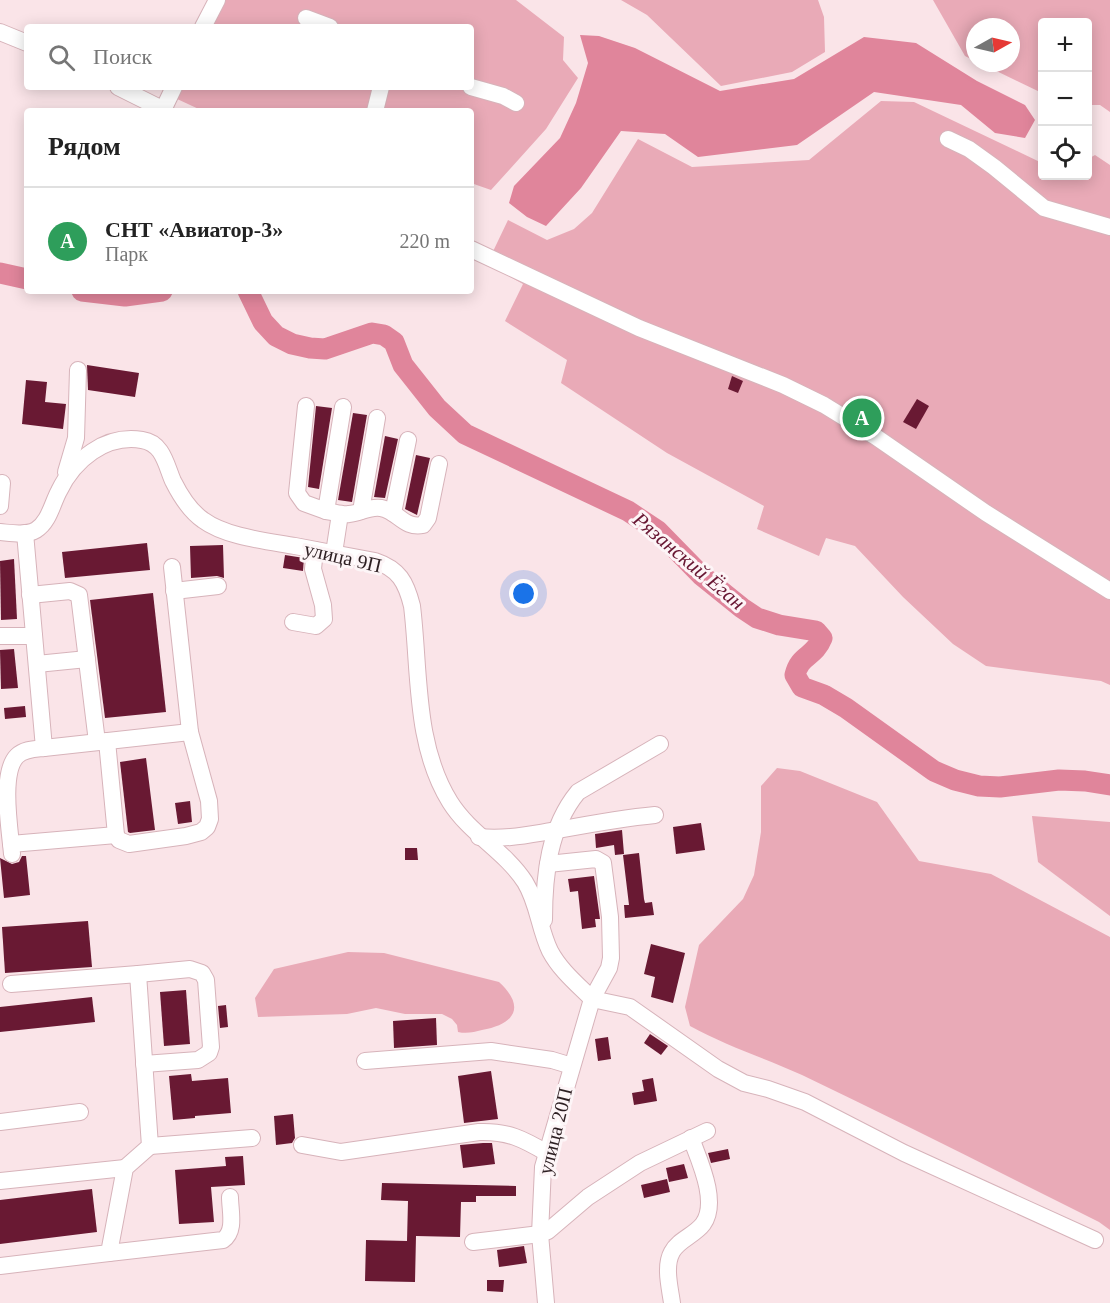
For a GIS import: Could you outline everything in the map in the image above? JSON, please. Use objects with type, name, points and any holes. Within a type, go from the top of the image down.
[{"type":"street","points":[[205,24],[217,0]]},
{"type":"street","points":[[306,18],[322,24]]},
{"type":"street","points":[[0,32],[24,42]]},
{"type":"street","points":[[474,88],[503,96],[516,103]]},
{"type":"street","points":[[124,90],[161,108]]},
{"type":"street","points":[[166,108],[173,90]]},
{"type":"street","points":[[376,108],[380,90]]},
{"type":"street","points":[[948,139],[969,149],[1044,208],[1110,227]]},
{"type":"street","points":[[474,250],[639,328],[783,385],[824,405],[876,437],[986,513],[1110,591]]},
{"type":"street","points":[[59,490],[76,438],[78,370]]},
{"type":"street","points":[[306,406],[297,493],[304,503],[333,512],[349,514],[380,508],[393,513],[403,522],[420,526],[426,522],[440,464]]},
{"type":"street","points":[[334,553],[333,512],[343,407]]},
{"type":"street","points":[[361,511],[377,418]]},
{"type":"street","name":"улица 9П","points":[[25,533],[37,529],[43,523],[59,490],[83,457],[93,450],[124,440],[142,440],[153,444],[161,452],[184,500],[205,522],[246,537],[334,553],[384,564],[394,569],[405,583],[412,606],[421,714],[431,757],[450,802],[479,837],[513,866],[525,883],[537,909],[544,935],[557,962],[592,999]]},
{"type":"street","points":[[393,513],[408,440]]},
{"type":"street","points":[[0,506],[2,483]]},
{"type":"street","points":[[0,532],[25,533],[44,748]]},
{"type":"street","points":[[293,622],[316,626],[324,619],[323,605],[313,569],[315,550]]},
{"type":"street","points":[[30,595],[70,591],[79,595],[87,659],[116,835],[119,840],[129,844],[186,836],[201,832],[210,819],[209,801],[189,732],[172,567]]},
{"type":"street","points":[[174,591],[218,586]]},
{"type":"street","points":[[0,636],[34,636]]},
{"type":"street","points":[[37,664],[87,659]]},
{"type":"street","points":[[116,835],[12,849],[7,790],[8,770],[11,763],[22,752],[44,748],[189,732]]},
{"type":"street","points":[[544,935],[548,864],[555,830],[571,800],[578,792],[660,744]]},
{"type":"street","points":[[479,837],[500,838],[655,815]]},
{"type":"street","name":"улица 20П","points":[[546,1303],[540,1234],[541,1185],[546,1153],[592,999],[609,968],[611,958],[605,868],[601,861],[596,859],[548,864]]},
{"type":"street","points":[[11,984],[190,969],[202,973],[206,980],[211,1047],[209,1053],[198,1060],[144,1064]]},
{"type":"street","points":[[138,974],[150,1146]]},
{"type":"street","points":[[592,999],[630,1007],[718,1069],[739,1081],[805,1102],[904,1153],[1095,1240]]},
{"type":"street","points":[[364,1061],[491,1051],[552,1060],[572,1066]]},
{"type":"street","points":[[0,1122],[81,1112]]},
{"type":"street","points":[[473,1242],[540,1234],[555,1226],[588,1197],[640,1163],[707,1131]]},
{"type":"street","points":[[302,1145],[341,1152],[479,1132],[498,1132],[522,1138],[546,1153]]},
{"type":"street","points":[[0,1180],[125,1168],[150,1146],[252,1138]]},
{"type":"street","points":[[672,1303],[669,1272],[672,1252],[704,1223],[709,1204],[704,1175],[691,1138]]},
{"type":"street","points":[[109,1253],[125,1168]]},
{"type":"street","points":[[0,1266],[223,1240],[230,1233],[231,1227],[230,1197]]},
{"type":"shaded area","points":[[223,0],[516,0],[564,37],[563,60],[578,78],[546,129],[491,190],[474,184],[474,108],[197,108],[175,98],[179,90],[474,90],[474,24],[211,24]]},
{"type":"shaded area","points":[[621,0],[818,0],[824,17],[825,52],[792,72],[721,86],[647,15]]},
{"type":"shaded area","points":[[933,0],[1110,0],[1110,112],[1100,105],[1092,105],[1092,18],[1038,18],[1038,91],[999,72],[1020,72],[1020,18],[966,18],[965,56]]},
{"type":"shaded area","points":[[580,35],[599,36],[635,48],[720,91],[794,79],[864,37],[916,43],[977,81],[1025,105],[1035,120],[1025,138],[995,133],[961,105],[874,92],[797,145],[698,157],[665,134],[621,131],[581,188],[546,226],[527,217],[509,203],[514,186],[560,138],[576,103],[588,63]]},
{"type":"shaded area","points":[[881,101],[914,102],[1038,161],[1038,180],[1092,180],[1092,157],[1095,155],[1110,165],[1110,685],[1101,681],[986,666],[953,644],[903,597],[855,546],[826,538],[819,556],[757,529],[764,506],[667,453],[561,383],[567,360],[505,321],[523,284],[487,264],[508,220],[547,240],[574,229],[592,213],[638,139],[692,167],[809,160]]},
{"type":"shaded area","points":[[777,768],[800,771],[877,802],[919,861],[991,874],[1110,937],[1110,1230],[1099,1222],[839,1093],[690,1026],[685,1007],[699,945],[743,899],[754,875],[761,832],[761,786]]},
{"type":"shaded area","points":[[1032,816],[1110,822],[1110,916],[1038,862]]},
{"type":"shaded area","points":[[348,952],[384,953],[499,982],[512,999],[513,1013],[509,1019],[493,1027],[467,1033],[458,1032],[457,1025],[452,1019],[442,1014],[405,1014],[376,1008],[347,1014],[258,1017],[255,998],[274,969]]},
{"type":"building","points":[[87,365],[139,373],[135,397],[88,390]]},
{"type":"building","points":[[732,376],[743,381],[738,393],[728,389]]},
{"type":"building","points":[[26,380],[47,382],[45,402],[66,404],[63,429],[22,424]]},
{"type":"building","points":[[917,399],[929,406],[916,429],[903,422]]},
{"type":"building","points":[[316,406],[332,408],[319,489],[308,487]]},
{"type":"building","points":[[353,413],[367,415],[352,502],[338,500]]},
{"type":"building","points":[[385,436],[398,439],[385,498],[374,497]]},
{"type":"building","points":[[416,455],[430,458],[417,515],[405,509]]},
{"type":"building","points":[[147,543],[150,570],[65,578],[62,552]]},
{"type":"building","points":[[223,545],[224,578],[217,576],[191,578],[190,546]]},
{"type":"building","points":[[285,555],[304,558],[303,571],[283,568]]},
{"type":"building","points":[[14,559],[17,619],[1,620],[0,561]]},
{"type":"building","points":[[153,593],[166,712],[105,718],[90,600]]},
{"type":"building","points":[[14,649],[18,688],[1,689],[0,650]]},
{"type":"building","points":[[25,706],[26,717],[5,719],[4,708]]},
{"type":"building","points":[[146,758],[155,830],[130,833],[128,832],[120,762]]},
{"type":"building","points":[[190,801],[192,822],[178,824],[175,803]]},
{"type":"building","points":[[701,823],[705,850],[676,854],[673,827]]},
{"type":"building","points":[[622,830],[624,854],[615,855],[614,845],[596,848],[595,834]]},
{"type":"building","points":[[405,848],[417,848],[418,860],[405,860]]},
{"type":"building","points":[[639,853],[644,899],[645,903],[652,902],[654,915],[625,918],[624,905],[629,905],[623,855]]},
{"type":"building","points":[[22,856],[26,856],[30,895],[4,898],[0,858],[12,864],[19,862]]},
{"type":"building","points":[[594,876],[600,919],[595,919],[596,927],[582,929],[578,891],[570,892],[568,879]]},
{"type":"building","points":[[88,921],[92,967],[5,973],[2,927]]},
{"type":"building","points":[[651,944],[685,953],[673,1003],[651,997],[655,977],[644,974]]},
{"type":"building","points":[[186,990],[190,1044],[164,1046],[160,992]]},
{"type":"building","points":[[92,997],[95,1022],[0,1032],[0,1007]]},
{"type":"building","points":[[226,1005],[228,1027],[220,1028],[218,1006]]},
{"type":"building","points":[[436,1018],[437,1045],[394,1048],[393,1021]]},
{"type":"building","points":[[650,1034],[668,1046],[661,1055],[644,1043]]},
{"type":"building","points":[[608,1037],[611,1059],[598,1061],[595,1039]]},
{"type":"building","points":[[491,1071],[498,1119],[464,1123],[458,1076]]},
{"type":"building","points":[[191,1074],[192,1081],[228,1078],[231,1113],[173,1120],[169,1076]]},
{"type":"building","points":[[653,1078],[657,1101],[634,1105],[632,1093],[644,1091],[642,1080]]},
{"type":"building","points":[[293,1114],[295,1138],[292,1143],[276,1145],[274,1116]]},
{"type":"building","points":[[492,1143],[495,1164],[463,1168],[460,1145]]},
{"type":"building","points":[[728,1149],[730,1159],[711,1163],[708,1153]]},
{"type":"building","points":[[243,1156],[245,1185],[211,1187],[214,1222],[179,1224],[175,1170],[226,1166],[225,1157]]},
{"type":"building","points":[[684,1164],[688,1178],[669,1182],[666,1168]]},
{"type":"building","points":[[667,1179],[670,1192],[644,1198],[641,1185]]},
{"type":"building","points":[[382,1183],[516,1186],[516,1196],[476,1196],[476,1202],[461,1202],[460,1237],[416,1236],[415,1282],[365,1281],[366,1240],[407,1241],[408,1201],[381,1200]]},
{"type":"building","points":[[92,1189],[97,1232],[0,1244],[0,1200]]},
{"type":"building","points":[[524,1246],[527,1263],[499,1267],[497,1250]]},
{"type":"building","points":[[487,1280],[504,1280],[503,1292],[487,1291]]},
{"type":"waterway","name":"Рязанский Ёган","points":[[0,273],[24,278]]},
{"type":"waterway","name":"Рязанский Ёган","points":[[108,294],[125,296],[140,294]]},
{"type":"waterway","name":"Рязанский Ёган","points":[[249,294],[263,322],[276,336],[292,344],[325,349],[372,333],[384,335],[394,342],[403,365],[437,408],[465,434],[628,511],[658,531],[701,575],[757,618],[779,625],[816,631],[822,638],[815,649],[800,663],[795,675],[802,687],[824,695],[846,708],[934,771],[955,780],[979,786],[1000,787],[1059,780],[1110,785]]},
{"type":"place","name":"СНТ «Авиатор-3»","points":[[862,418]]}]
